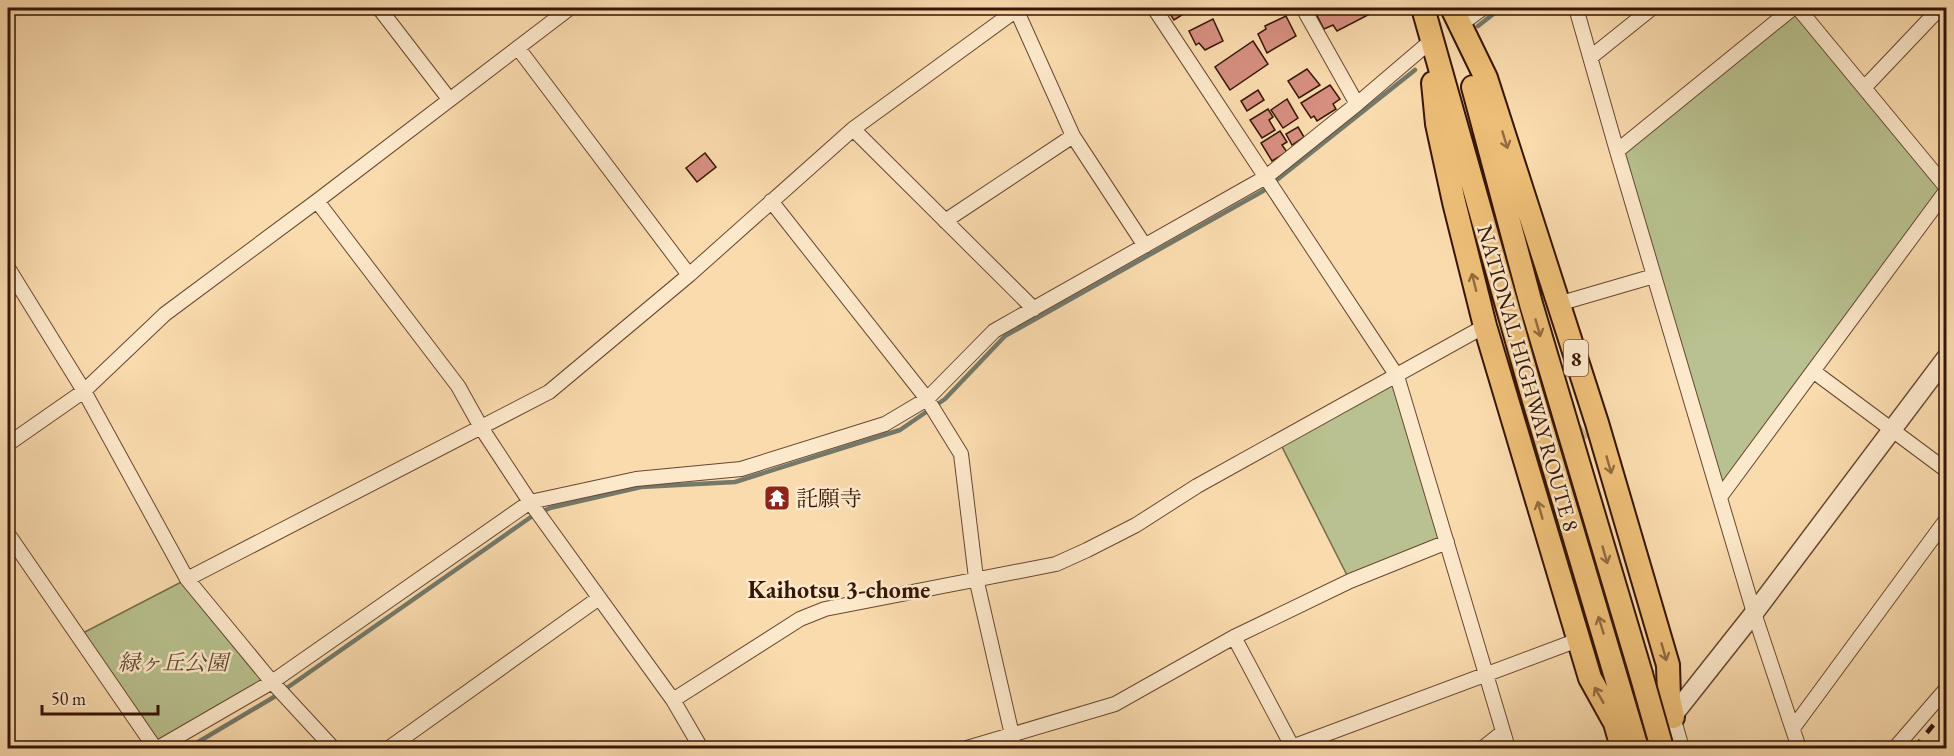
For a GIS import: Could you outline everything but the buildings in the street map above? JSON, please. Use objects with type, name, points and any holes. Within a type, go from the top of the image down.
[{"type":"highway","name":"NATIONAL HIGHWAY ROUTE 8","points":[[1423,8],[1532,394],[1639,748]]},
{"type":"highway","name":"NATIONAL HIGHWAY ROUTE 8","points":[[1455,17],[1531,304],[1662,748]]},
{"type":"highway","name":"8","points":[[1455,17],[1486,78],[1558,304],[1591,427],[1668,665],[1669,699],[1673,717]]},
{"type":"highway","points":[[1432,40],[1437,124],[1485,326],[1535,464],[1578,640],[1590,678],[1615,723],[1622,748]]},
{"type":"street","points":[[379,8],[449,99]]},
{"type":"street","points":[[8,444],[84,391],[165,314],[570,8]]},
{"type":"street","points":[[187,579],[482,429],[549,392],[689,275],[853,129],[1016,8],[1073,136],[1144,246]]},
{"type":"street","points":[[1154,8],[1397,376],[1508,748]]},
{"type":"street","points":[[1304,8],[1356,104]]},
{"type":"street","points":[[1455,17],[1483,8]]},
{"type":"street","points":[[1576,8],[1754,613],[1799,748]]},
{"type":"street","points":[[1591,57],[1652,8]]},
{"type":"street","points":[[1617,151],[1796,8],[1947,189],[1720,497]]},
{"type":"street","points":[[1864,87],[1940,8]]},
{"type":"street","points":[[8,534],[156,748],[272,682],[530,502],[636,479],[741,469],[885,424],[927,399],[994,331],[1266,177],[1432,40]]},
{"type":"street","points":[[518,48],[689,275]]},
{"type":"street","points":[[853,129],[1034,309]]},
{"type":"street","points":[[945,221],[1073,136]]},
{"type":"street","points":[[317,201],[458,386],[482,429],[530,502],[674,700],[701,748]]},
{"type":"street","points":[[771,201],[927,399],[961,454],[976,578],[1013,742]]},
{"type":"street","points":[[8,268],[84,391],[187,579],[272,682],[333,748]]},
{"type":"street","points":[[1558,304],[1654,276]]},
{"type":"street","points":[[674,700],[800,619],[825,609],[1056,564],[1087,550],[1136,525],[1197,486],[1485,326]]},
{"type":"street","points":[[1639,748],[1673,717],[1947,358]]},
{"type":"street","points":[[1813,371],[1947,470]]},
{"type":"street","points":[[1793,728],[1947,520]]},
{"type":"street","points":[[967,748],[1013,742],[1115,704],[1234,637],[1350,581],[1447,542]]},
{"type":"street","points":[[390,748],[599,598]]},
{"type":"street","points":[[1234,637],[1291,748],[1578,640]]},
{"type":"street","points":[[1895,748],[1947,689]]},
{"type":"street","points":[[1673,717],[1682,748]]},
{"type":"street","points":[[1484,748],[1503,732]]},
{"type":"green space","points":[[1793,8],[1946,187],[1720,497],[1617,151]]},
{"type":"green space","points":[[1392,379],[1447,542],[1350,581],[1279,441]]},
{"type":"green space","name":"緑ヶ丘公園","points":[[187,579],[272,682],[158,748],[77,636]]},
{"type":"waterway","points":[[1478,26],[1501,8]]},
{"type":"waterway","points":[[188,748],[274,697],[531,517],[550,508],[641,487],[735,482],[900,430],[945,399],[1005,336],[1263,191],[1415,70]]},
{"type":"waterway","points":[[1936,748],[1946,736]]},
{"type":"tunnel","points":[[1545,458],[1585,431]]},
{"type":"railway","points":[[1914,748],[1946,710]]},
{"type":"place","name":"託願寺","points":[[777,498]]},
{"type":"district","name":"Kaihotsu 3-chome","points":[[839,589]]}]
